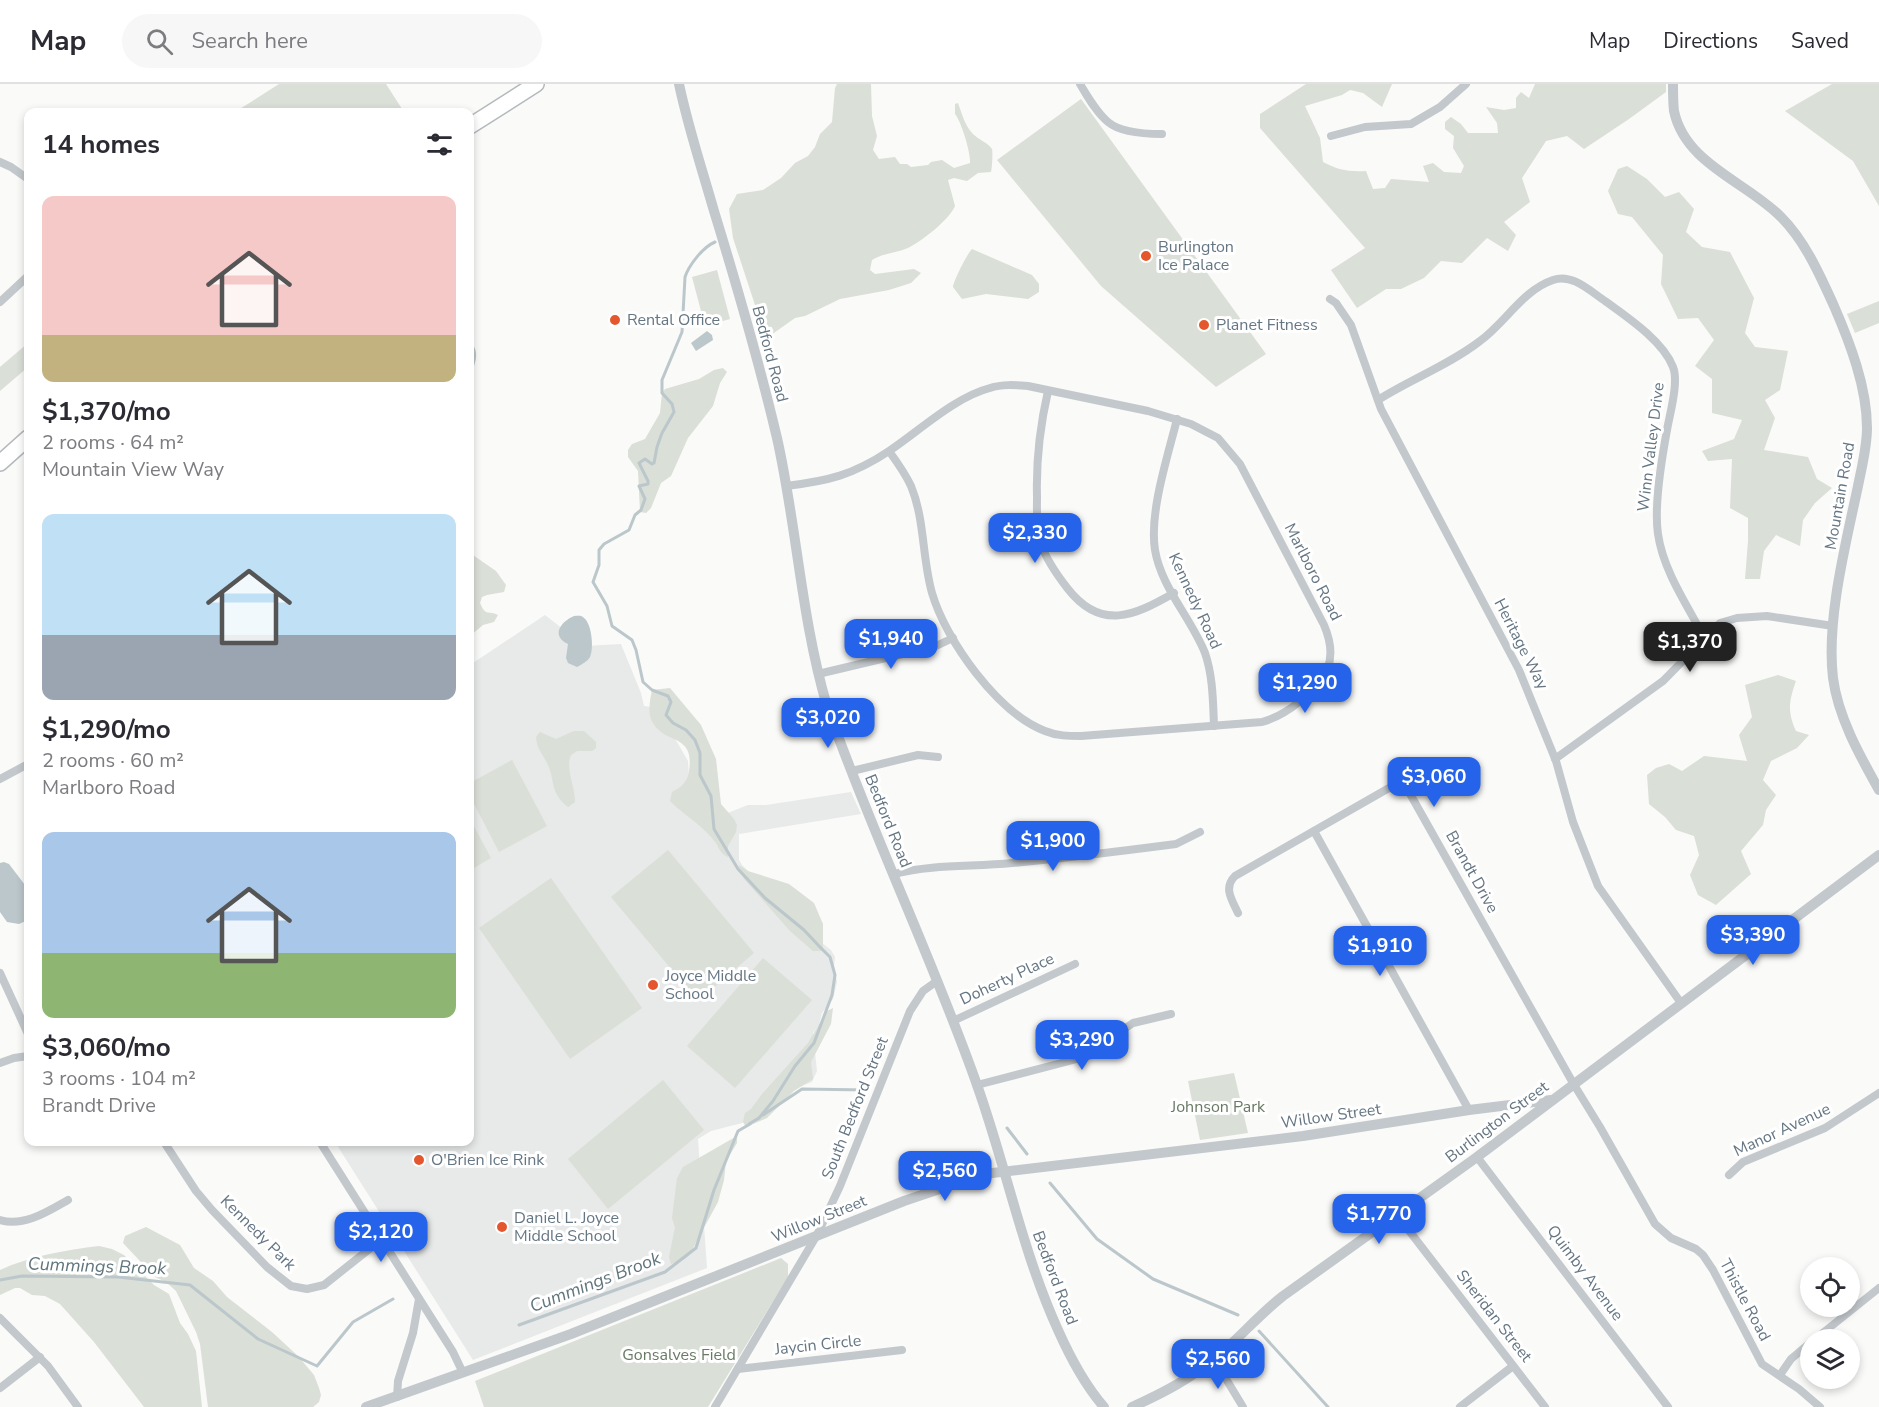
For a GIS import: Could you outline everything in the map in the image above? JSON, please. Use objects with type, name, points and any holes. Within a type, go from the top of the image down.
[{"type":"highway","points":[[474,123],[536,84]]},
{"type":"highway","points":[[0,463],[24,445]]},
{"type":"street","name":"Bedford Road","points":[[679,84],[686,116],[747,321],[777,439],[808,624],[827,706],[977,1085],[1033,1266],[1054,1322],[1083,1380],[1104,1407]]},
{"type":"street","points":[[1080,84],[1091,103],[1109,123],[1130,131],[1162,134]]},
{"type":"street","points":[[1331,136],[1365,127],[1411,123],[1440,107],[1466,84]]},
{"type":"street","name":"Mountain Road","points":[[1673,84],[1674,112],[1689,144],[1711,165],[1763,200],[1795,232],[1835,308],[1855,363],[1865,406],[1866,446],[1833,626],[1831,652],[1833,678],[1845,722],[1879,790]]},
{"type":"street","points":[[0,162],[24,176]]},
{"type":"street","name":"Winn Valley Drive","points":[[1378,400],[1480,341],[1526,297],[1545,283],[1563,278],[1577,282],[1605,301],[1654,340],[1674,368],[1675,382],[1656,520],[1665,561],[1704,637]]},
{"type":"street","points":[[0,302],[24,280]]},
{"type":"street","name":"Heritage Way","points":[[1330,299],[1346,316],[1356,335],[1378,400],[1519,670],[1555,759],[1573,822],[1598,886],[1681,1003]]},
{"type":"street","name":"Marlboro Road","points":[[786,486],[847,475],[890,451],[946,411],[982,390],[1009,385],[1028,386],[1177,419],[1212,434],[1224,443],[1240,464],[1328,635],[1331,647],[1330,662],[1324,676],[1311,692],[1288,710],[1262,722],[1081,736],[1045,731],[1028,722],[997,696],[972,667],[952,638],[933,594],[912,489],[890,451]]},
{"type":"street","points":[[1048,391],[1038,449],[1037,508],[1040,541],[1052,566],[1081,603],[1107,616],[1138,612],[1173,594]]},
{"type":"street","name":"Kennedy Road","points":[[1177,419],[1162,482],[1154,531],[1159,564],[1207,661],[1214,726]]},
{"type":"street","points":[[1555,759],[1663,681],[1720,623],[1749,616],[1767,616],[1833,626]]},
{"type":"street","points":[[818,674],[936,646],[952,638]]},
{"type":"street","points":[[852,771],[918,754],[938,757]]},
{"type":"street","points":[[0,779],[24,766]]},
{"type":"street","name":"Brandt Drive","points":[[1238,913],[1228,890],[1233,877],[1389,788],[1401,787],[1409,792],[1573,1083]]},
{"type":"street","points":[[1314,831],[1469,1110]]},
{"type":"street","points":[[894,874],[945,866],[1012,863],[1176,844],[1200,832]]},
{"type":"street","name":"Burlington Street","points":[[1132,1407],[1175,1386],[1214,1359],[1254,1320],[1283,1296],[1477,1157],[1879,855]]},
{"type":"street","name":"Doherty Place","points":[[953,1021],[1075,964]]},
{"type":"street","points":[[0,973],[24,1025]]},
{"type":"street","name":"South Bedford Street","points":[[716,1407],[817,1235],[851,1159],[910,1011],[923,991],[937,981]]},
{"type":"street","points":[[977,1085],[1094,1054],[1133,1023],[1171,1014]]},
{"type":"street","points":[[0,1063],[24,1057]]},
{"type":"street","name":"Thistle Road","points":[[1573,1083],[1603,1131],[1653,1221],[1671,1238],[1696,1249],[1703,1255],[1760,1361],[1820,1407]]},
{"type":"street","name":"Manor Avenue","points":[[1729,1175],[1743,1162],[1825,1128],[1879,1093]]},
{"type":"street","name":"Willow Street","points":[[366,1407],[571,1334],[933,1190],[984,1174],[1303,1136],[1469,1110],[1551,1100]]},
{"type":"street","name":"Kennedy Park","points":[[167,1146],[212,1210],[267,1267],[291,1286],[307,1289],[324,1286],[382,1239]]},
{"type":"street","points":[[323,1146],[453,1352],[463,1373]]},
{"type":"street","name":"Quimby Avenue","points":[[1477,1157],[1668,1407]]},
{"type":"street","points":[[0,1220],[21,1221],[68,1200]]},
{"type":"street","name":"Sheridan Street","points":[[1397,1215],[1545,1407]]},
{"type":"street","points":[[1828,1329],[1879,1288]]},
{"type":"street","points":[[397,1397],[398,1382],[413,1333],[419,1299]]},
{"type":"street","points":[[0,1318],[40,1357],[78,1407]]},
{"type":"street","name":"Jaycin Circle","points":[[738,1369],[902,1350]]},
{"type":"street","points":[[1780,1375],[1800,1352]]},
{"type":"street","points":[[0,1388],[40,1357]]},
{"type":"street","points":[[1214,1359],[1244,1407]]},
{"type":"street","points":[[1460,1407],[1513,1366]]},
{"type":"shaded area","points":[[707,331],[712,335],[713,340],[696,351],[691,343]]},
{"type":"shaded area","points":[[474,347],[476,353],[474,366]]},
{"type":"shaded area","name":"Joyce Middle School","points":[[545,615],[585,646],[621,644],[644,706],[652,707],[677,742],[688,761],[689,778],[712,819],[748,805],[766,805],[851,792],[861,814],[739,834],[739,860],[742,865],[831,950],[835,957],[837,982],[833,999],[822,1013],[819,1025],[813,1033],[817,1071],[812,1082],[789,1091],[746,1122],[711,1131],[698,1139],[707,1268],[473,1360],[338,1146],[474,1146],[474,662]]},
{"type":"shaded area","points":[[574,616],[582,616],[587,621],[592,643],[590,657],[577,667],[568,663],[566,658],[568,644],[563,641],[559,633],[561,625]]},
{"type":"shaded area","points":[[0,863],[9,864],[24,884],[24,922],[19,924],[7,922],[0,912]]},
{"type":"green space","points":[[279,84],[386,84],[401,108],[241,108]]},
{"type":"green space","points":[[837,84],[871,84],[872,116],[877,136],[873,150],[879,159],[895,157],[900,164],[907,164],[911,167],[942,160],[954,168],[970,163],[965,137],[955,114],[955,104],[958,103],[970,131],[992,149],[991,172],[978,173],[967,181],[954,178],[948,180],[955,206],[952,212],[914,245],[872,260],[870,270],[875,274],[914,269],[921,273],[911,283],[889,290],[840,299],[805,316],[795,318],[771,335],[761,335],[756,308],[733,238],[729,209],[737,194],[763,190],[781,178],[795,163],[808,156],[815,147],[820,134],[832,122]]},
{"type":"green space","points":[[1306,84],[1392,84],[1382,107],[1363,93],[1350,90],[1342,95],[1305,106],[1320,138],[1323,162],[1344,170],[1366,171],[1373,189],[1385,188],[1391,179],[1429,182],[1423,166],[1433,163],[1444,172],[1461,173],[1464,166],[1453,148],[1454,136],[1445,129],[1445,122],[1451,117],[1468,133],[1498,133],[1497,123],[1486,107],[1504,110],[1516,108],[1516,98],[1521,92],[1529,98],[1535,84],[1666,84],[1666,92],[1584,149],[1567,136],[1546,141],[1522,178],[1530,202],[1504,222],[1516,235],[1508,251],[1487,238],[1462,263],[1441,261],[1424,278],[1401,289],[1386,289],[1357,308],[1331,270],[1365,248],[1260,128],[1260,114]]},
{"type":"green space","points":[[1832,84],[1879,84],[1879,206],[1853,161],[1785,111]]},
{"type":"green space","points":[[1081,99],[1266,354],[1216,387],[1101,286],[997,160]]},
{"type":"green space","points":[[1627,166],[1647,179],[1665,197],[1679,192],[1694,209],[1686,232],[1702,247],[1730,252],[1754,298],[1745,333],[1755,347],[1788,351],[1780,390],[1765,400],[1775,418],[1764,450],[1808,457],[1817,479],[1832,488],[1815,503],[1803,520],[1800,546],[1776,535],[1764,551],[1760,579],[1745,579],[1748,518],[1730,508],[1732,459],[1708,461],[1702,451],[1734,439],[1742,420],[1712,413],[1712,379],[1695,366],[1714,340],[1698,318],[1678,319],[1661,284],[1663,255],[1632,217],[1618,214],[1608,191],[1618,169]]},
{"type":"green space","points":[[972,249],[1032,275],[1039,284],[1039,292],[1028,299],[986,294],[962,299],[953,287]]},
{"type":"green space","points":[[717,270],[730,319],[705,326],[692,277]]},
{"type":"green space","points":[[1879,301],[1879,323],[1855,333],[1847,314]]},
{"type":"green space","points":[[24,346],[24,370],[0,391],[0,367]]},
{"type":"green space","points":[[723,368],[727,372],[720,383],[713,406],[688,438],[671,476],[661,483],[651,508],[646,513],[640,512],[638,471],[628,457],[628,450],[632,444],[645,439],[660,413],[662,393],[665,389],[699,379],[714,370]]},
{"type":"green space","points":[[474,556],[496,571],[506,585],[504,592],[482,597],[480,603],[484,610],[498,615],[494,622],[483,625],[474,633]]},
{"type":"green space","points":[[1778,675],[1796,681],[1791,700],[1791,718],[1796,731],[1809,735],[1797,748],[1771,761],[1763,780],[1776,795],[1766,810],[1763,825],[1741,851],[1751,874],[1716,905],[1698,895],[1690,875],[1699,855],[1694,836],[1676,830],[1649,804],[1647,775],[1656,768],[1669,764],[1682,771],[1704,756],[1747,761],[1739,735],[1752,717],[1745,685]]},
{"type":"green space","points":[[670,688],[701,725],[716,759],[721,804],[737,825],[736,832],[728,846],[728,857],[722,853],[706,831],[670,801],[672,792],[686,781],[690,759],[684,745],[659,730],[653,723],[649,707],[652,690]]},
{"type":"green space","points":[[574,731],[584,731],[596,742],[596,748],[592,751],[577,751],[571,755],[569,766],[575,802],[568,807],[555,791],[550,769],[536,737],[540,732],[556,739]]},
{"type":"green space","points":[[512,760],[547,826],[499,852],[474,804],[474,781]]},
{"type":"green space","points":[[474,826],[491,858],[474,868]]},
{"type":"green space","points":[[668,850],[754,953],[698,1001],[611,897]]},
{"type":"green space","points":[[739,865],[748,871],[789,884],[814,903],[823,924],[823,951],[813,951],[790,931],[745,880],[740,873]]},
{"type":"green space","points":[[551,878],[642,1008],[570,1059],[479,928]]},
{"type":"green space","points":[[763,958],[812,1000],[735,1088],[687,1046]]},
{"type":"green space","points":[[833,1008],[831,1024],[811,1062],[813,1079],[794,1091],[767,1118],[746,1127],[743,1122],[745,1113],[808,1043],[827,1011]]},
{"type":"green space","name":"Johnson Park","points":[[1234,1073],[1248,1133],[1200,1140],[1188,1081]]},
{"type":"green space","points":[[663,1080],[704,1130],[608,1209],[568,1159]]},
{"type":"green space","points":[[737,1136],[737,1143],[726,1161],[718,1202],[689,1255],[671,1264],[669,1257],[675,1227],[672,1218],[677,1178],[683,1167]]},
{"type":"green space","points":[[146,1227],[180,1245],[194,1268],[213,1281],[227,1297],[272,1332],[298,1356],[314,1375],[321,1395],[319,1402],[313,1407],[208,1407],[200,1344],[176,1291],[166,1282],[155,1277],[123,1243],[125,1236]]},
{"type":"green space","points":[[99,1246],[124,1255],[154,1285],[169,1294],[180,1323],[196,1351],[202,1407],[144,1407],[94,1342],[60,1304],[45,1296],[32,1295],[20,1288],[0,1295],[0,1270],[48,1254]]},
{"type":"green space","name":"Gonsalves Field","points":[[781,1258],[788,1264],[788,1277],[708,1407],[484,1407],[475,1381]]},
{"type":"waterway","points":[[715,242],[697,257],[685,277],[682,332],[662,380],[662,393],[672,404],[674,412],[662,433],[654,463],[645,459],[639,463],[648,481],[648,484],[639,486],[645,499],[629,530],[604,544],[599,550],[599,565],[593,582],[607,606],[612,626],[632,640],[643,682],[652,690],[668,696],[671,702],[666,715],[695,740],[700,753],[700,775],[711,796],[714,829],[738,869],[765,898],[804,930],[830,957],[835,975],[832,995],[814,1043],[795,1066],[773,1101],[759,1118],[749,1124]]},
{"type":"waterway","name":"Cummings Brook","points":[[763,1115],[802,1089],[867,1090]]},
{"type":"waterway","name":"Cummings Brook","points":[[519,1325],[665,1272],[696,1248],[714,1190],[738,1131],[750,1124]]},
{"type":"waterway","name":"Cummings Brook","points":[[1007,1128],[1027,1154]]},
{"type":"waterway","name":"Cummings Brook","points":[[1050,1183],[1097,1239],[1153,1279],[1238,1315]]},
{"type":"waterway","name":"Cummings Brook","points":[[0,1280],[22,1276],[118,1277],[190,1285],[258,1339],[317,1366],[353,1322],[393,1299]]},
{"type":"waterway","name":"Cummings Brook","points":[[1259,1331],[1328,1407]]},
{"type":"place","name":"Burlington Ice Palace","points":[[1146,256]]},
{"type":"place","name":"Rental Office","points":[[615,320]]},
{"type":"place","name":"Planet Fitness","points":[[1204,325]]},
{"type":"place","name":"Joyce Middle School","points":[[653,985]]},
{"type":"place","name":"O'Brien Ice Rink","points":[[419,1160]]},
{"type":"place","name":"Daniel L. Joyce Middle School","points":[[502,1227]]}]
